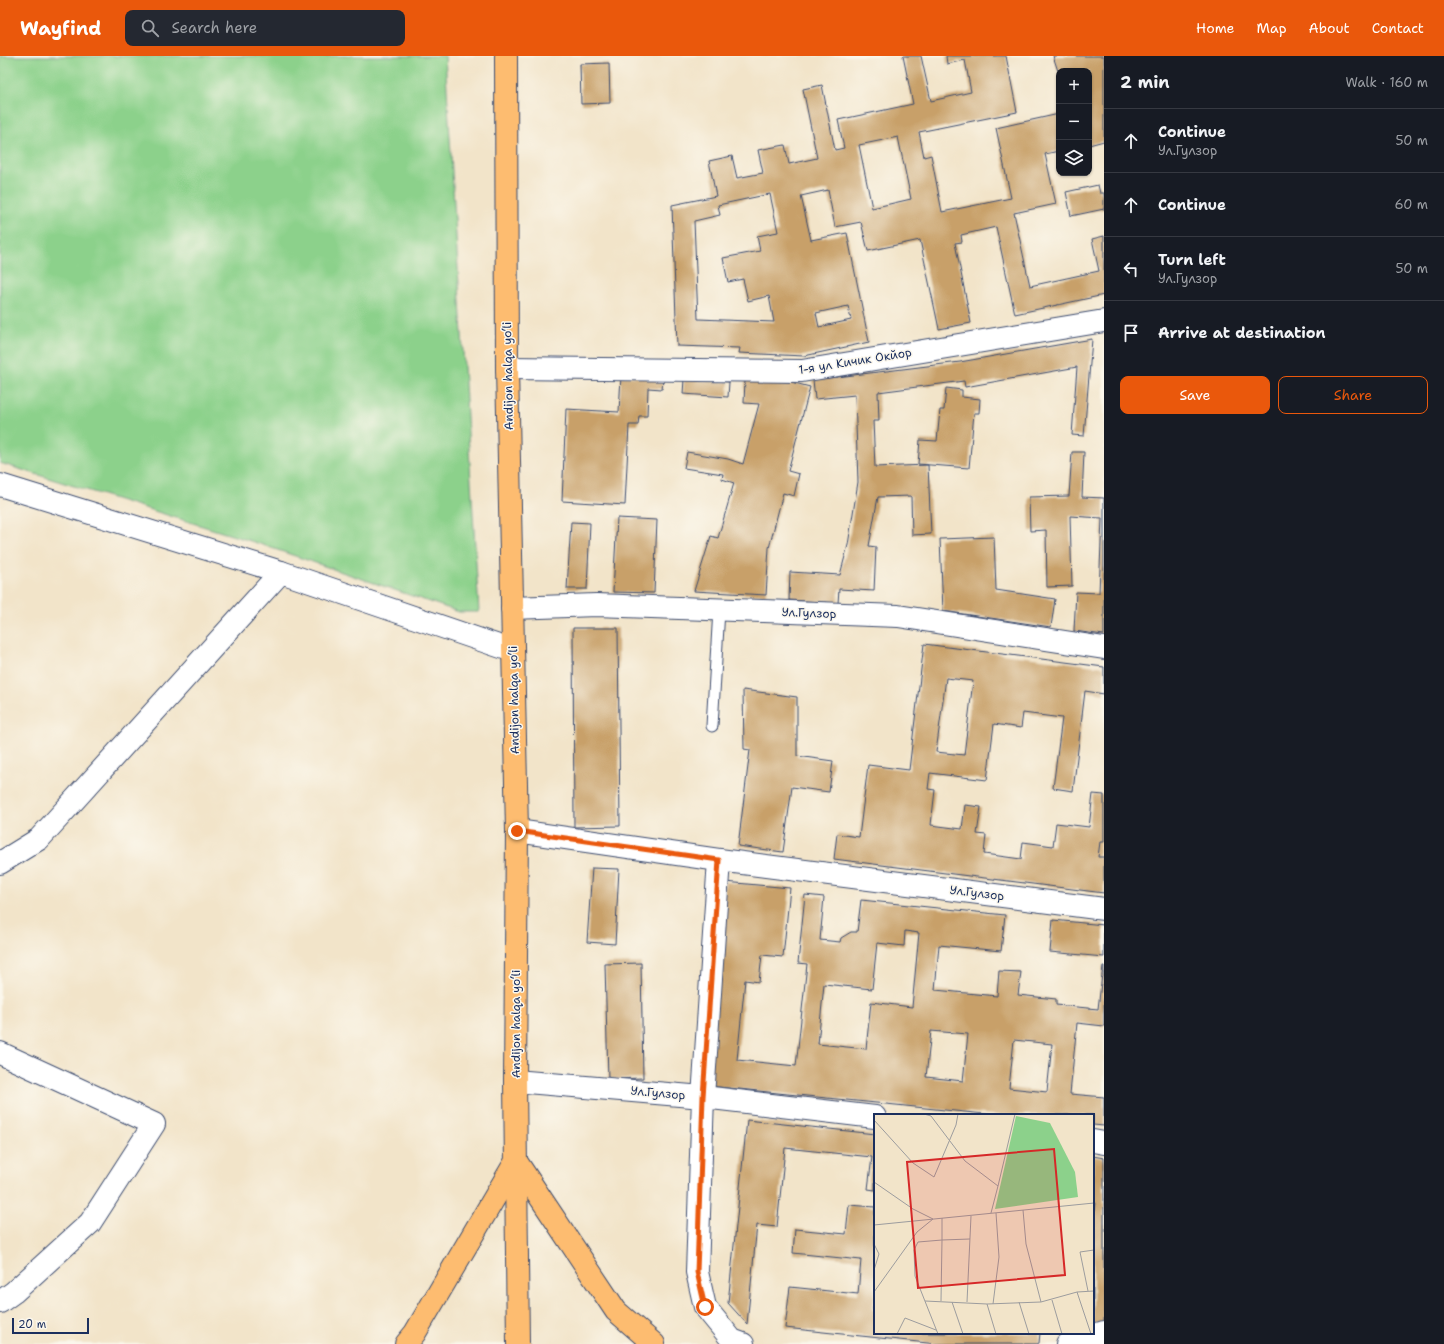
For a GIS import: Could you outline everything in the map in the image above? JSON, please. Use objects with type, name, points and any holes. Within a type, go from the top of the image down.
[{"type":"main road","name":"Andijon halqa yo‘li","points":[[506,56],[507,368],[517,831],[515,1081],[518,1344]]},
{"type":"main road","points":[[406,1344],[416,1333],[516,1162],[616,1311],[654,1344]]},
{"type":"street","name":"1-я ул Кичик Окйор","points":[[507,368],[802,371],[1104,321]]},
{"type":"street","points":[[0,485],[281,572],[513,651]]},
{"type":"street","points":[[0,862],[39,839],[281,572]]},
{"type":"street","name":"Ул.Гулзор","points":[[512,608],[596,605],[898,616],[1104,648]]},
{"type":"street","name":"Ул.Гулзор","points":[[517,831],[719,860],[1104,909]]},
{"type":"street","points":[[719,860],[703,1097],[874,1116]]},
{"type":"street","points":[[0,1053],[154,1124],[90,1223],[14,1292],[0,1302]]},
{"type":"street","name":"Ул.Гулзор","points":[[515,1081],[703,1097],[697,1272],[705,1307],[732,1340],[743,1344]]},
{"type":"street","points":[[1094,1141],[1104,1143]]},
{"type":"street","points":[[1067,1344],[1104,1332]]},
{"type":"lane","points":[[712,726],[719,610]]},
{"type":"green space","points":[[0,56],[445,56],[479,612],[459,612],[257,543],[0,463]]},
{"type":"building","points":[[903,56],[921,56],[931,101],[971,92],[965,60],[947,64],[946,56],[1006,56],[1017,112],[919,132],[924,157],[931,155],[942,212],[1011,198],[996,128],[1056,115],[1056,152],[1045,154],[1056,204],[1014,213],[1030,286],[1099,271],[1092,239],[1104,236],[1104,295],[1015,314],[996,227],[961,235],[962,242],[955,243],[971,323],[939,329],[920,240],[868,251],[861,222],[835,227],[828,190],[801,196],[811,240],[847,233],[869,342],[804,356],[739,353],[740,348],[677,346],[672,205],[716,196],[709,161],[732,156],[737,178],[763,173],[758,150],[785,145],[789,164],[817,158],[803,89],[822,85],[835,150],[844,148],[838,120],[913,104]],"holes":[[[898,137],[911,199],[872,208],[859,145]],[[770,194],[778,232],[757,236],[760,251],[723,258],[728,282],[743,279],[748,301],[769,296],[774,322],[698,319],[694,221],[720,215],[718,205]],[[848,306],[851,320],[819,327],[816,313]]]},
{"type":"building","points":[[1053,56],[1104,56],[1104,141],[1092,144],[1092,68],[1057,68]]},
{"type":"building","points":[[609,63],[610,103],[581,104],[580,64]]},
{"type":"building","points":[[1098,185],[1100,193],[1104,193],[1104,209],[1071,216],[1066,192]]},
{"type":"building","points":[[1092,339],[1084,436],[1072,435],[1077,367],[965,387],[964,381],[878,392],[879,421],[873,421],[875,467],[928,465],[931,534],[912,535],[911,496],[878,497],[869,546],[876,547],[874,591],[839,589],[838,603],[789,600],[790,572],[840,575],[848,545],[858,482],[855,395],[815,399],[813,380],[960,362]]},
{"type":"building","points":[[621,376],[663,378],[662,389],[648,388],[647,416],[639,416],[638,425],[629,425],[625,505],[562,501],[566,409],[619,412]]},
{"type":"building","points":[[684,379],[729,382],[728,397],[683,394]]},
{"type":"building","points":[[745,380],[791,382],[810,387],[788,471],[799,474],[794,496],[783,493],[769,548],[766,595],[694,591],[711,536],[718,538],[734,483],[722,479],[723,474],[684,468],[687,452],[728,459],[743,464],[759,404],[744,403]]},
{"type":"building","points":[[946,388],[962,390],[962,397],[980,399],[979,413],[974,413],[969,468],[918,464],[920,440],[937,441],[940,410],[944,410]]},
{"type":"building","points":[[1072,452],[1084,452],[1082,497],[1104,498],[1104,635],[1074,631],[1076,592],[1099,593],[1102,518],[1070,516],[1072,586],[1047,587],[1046,530],[1030,531],[1029,497],[1069,496]]},
{"type":"building","points":[[617,518],[657,520],[654,593],[613,592]]},
{"type":"building","points":[[571,522],[590,523],[587,589],[567,589]]},
{"type":"building","points":[[994,537],[996,590],[1055,599],[1051,627],[943,611],[940,539]]},
{"type":"building","points":[[573,628],[618,628],[620,826],[574,827]]},
{"type":"building","points":[[924,644],[1104,667],[1104,694],[1085,691],[1073,791],[1053,788],[1062,718],[1023,713],[1021,728],[994,724],[987,780],[930,773],[928,789],[935,790],[931,825],[962,829],[965,805],[981,807],[977,834],[986,835],[984,854],[1021,859],[1023,842],[1053,846],[1056,823],[1089,827],[1093,794],[1104,795],[1104,842],[1100,842],[1098,857],[1104,857],[1104,893],[834,859],[837,834],[859,837],[868,765],[909,770]],"holes":[[[946,678],[973,681],[964,755],[936,752]]]},
{"type":"building","points":[[743,690],[797,697],[797,756],[833,761],[829,792],[792,787],[783,852],[738,846],[750,750],[744,749]]},
{"type":"building","points":[[592,868],[619,869],[615,944],[587,942]]},
{"type":"building","points":[[725,882],[790,888],[783,957],[762,955],[759,982],[745,980],[737,1060],[796,1066],[807,964],[798,963],[805,895],[824,897],[820,940],[840,942],[841,938],[851,932],[857,932],[861,900],[1005,915],[1001,951],[939,945],[935,990],[997,996],[999,971],[1021,972],[1018,995],[1056,999],[1056,1005],[1098,1009],[1104,966],[1104,1026],[1077,1023],[1070,1094],[1104,1097],[1104,1126],[1094,1125],[1094,1114],[984,1114],[709,1086]],"holes":[[[905,931],[919,933],[912,1007],[871,1002],[866,1049],[818,1044],[824,984],[872,989],[877,943],[904,946]],[[931,1031],[968,1034],[963,1081],[926,1077]],[[1014,1040],[1052,1044],[1047,1092],[1009,1088]]]},
{"type":"building","points":[[1053,920],[1104,925],[1104,957],[1050,952]]},
{"type":"building","points":[[641,963],[643,1078],[608,1079],[605,964]]},
{"type":"building","points":[[747,1120],[874,1134],[874,1190],[868,1189],[872,1157],[785,1148],[777,1227],[757,1225],[747,1324],[728,1303]]},
{"type":"building","points":[[1094,1156],[1104,1158],[1104,1322],[1094,1325],[1094,1212]]},
{"type":"building","points":[[849,1205],[874,1207],[874,1334],[1040,1334],[1039,1343],[937,1344],[785,1328],[790,1287],[858,1294],[861,1260],[793,1253],[795,1229],[846,1234]]},
{"type":"route","points":[[517,831],[719,860],[703,1097],[697,1272],[705,1307]]}]
